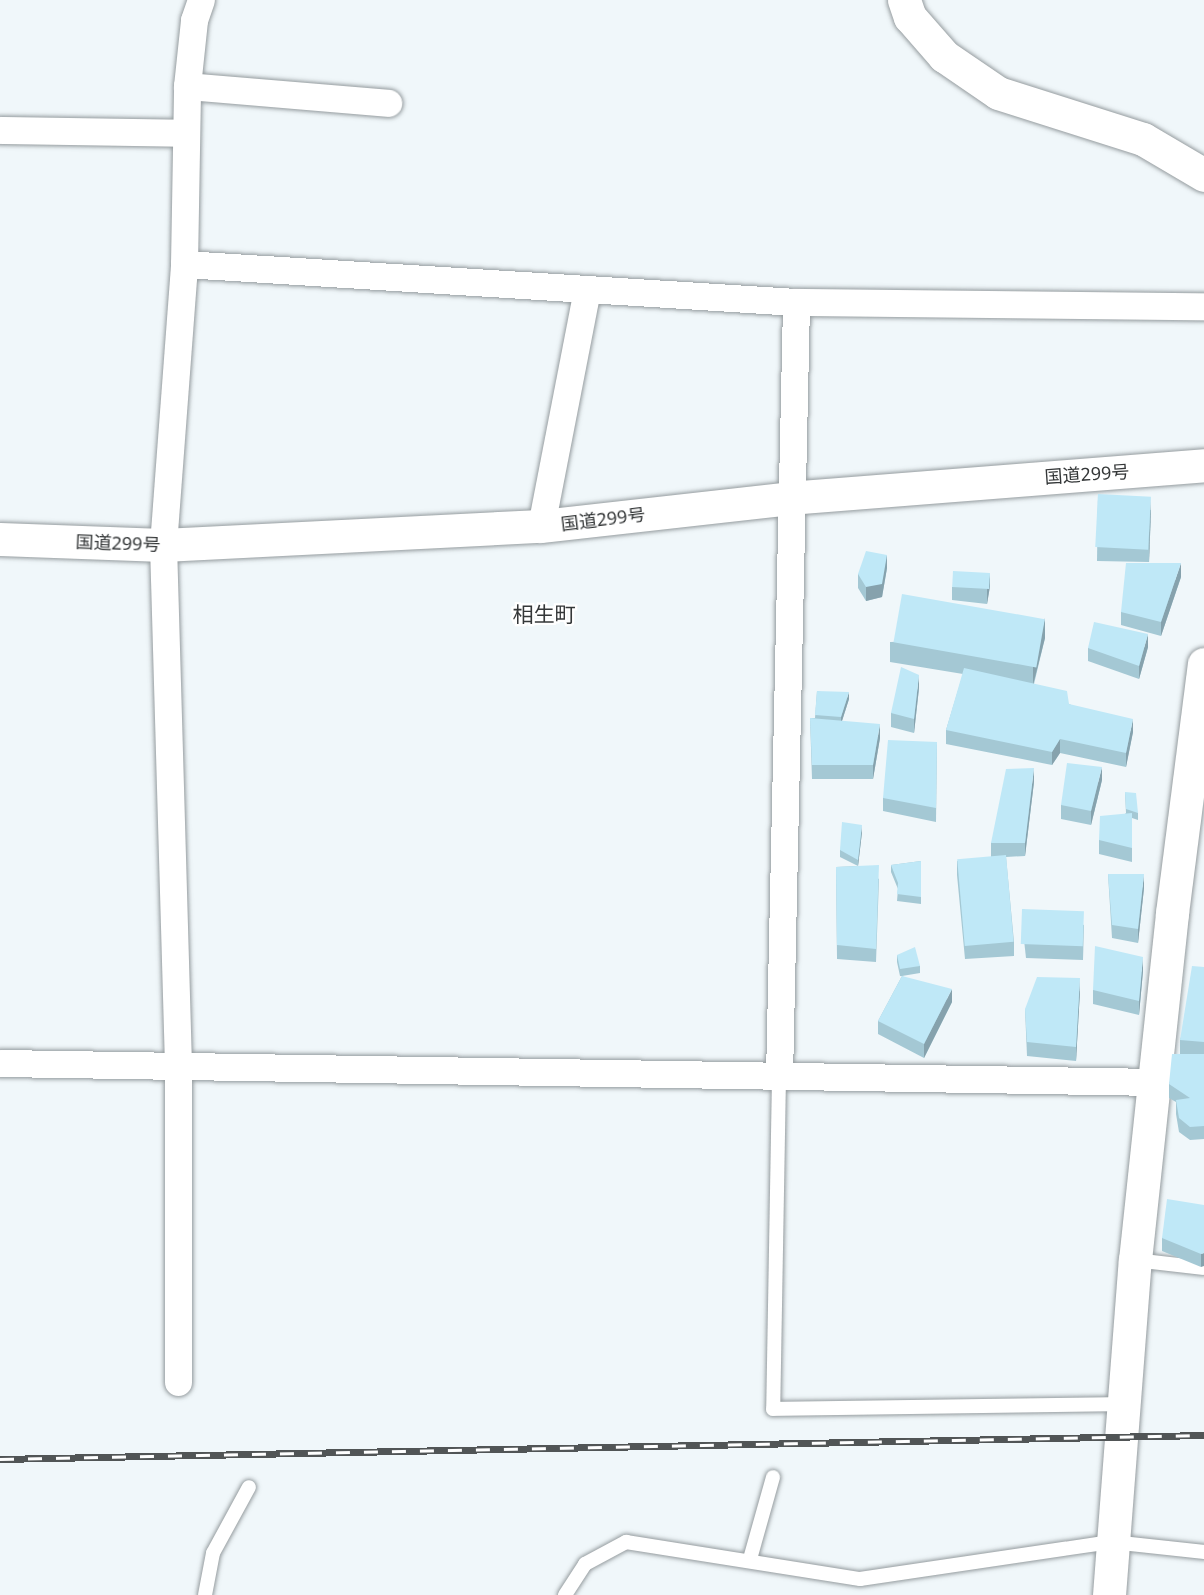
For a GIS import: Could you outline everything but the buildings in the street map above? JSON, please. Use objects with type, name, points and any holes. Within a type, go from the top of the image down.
[{"type":"main road","points":[[904,0],[910,17],[944,56],[999,93],[1143,139],[1204,175]]},
{"type":"main road","name":"国道299号","points":[[0,539],[163,545],[541,526],[789,498],[1204,465]]},
{"type":"main road","points":[[1109,1595],[1121,1404],[1135,1260],[1156,1082],[1172,913],[1204,664]]},
{"type":"street","points":[[178,1382],[178,1065],[163,545],[183,264],[187,86],[194,20],[201,0]]},
{"type":"street","points":[[187,86],[388,103]]},
{"type":"street","points":[[0,130],[185,133]]},
{"type":"street","points":[[183,264],[796,302],[1204,306]]},
{"type":"street","points":[[541,526],[586,289]]},
{"type":"street","points":[[779,1077],[789,498],[796,302]]},
{"type":"street","points":[[0,1063],[1156,1082]]},
{"type":"lane","points":[[779,1077],[773,1410],[1121,1404]]},
{"type":"lane","points":[[1135,1260],[1204,1268]]},
{"type":"lane","points":[[750,1559],[773,1477]]},
{"type":"lane","points":[[205,1595],[213,1553],[249,1487]]},
{"type":"lane","points":[[565,1595],[585,1564],[626,1542],[750,1559],[860,1579],[1112,1542],[1204,1552]]},
{"type":"railway","points":[[0,1459],[1204,1435]]},
{"type":"district","name":"相生町","points":[[544,614]]}]
